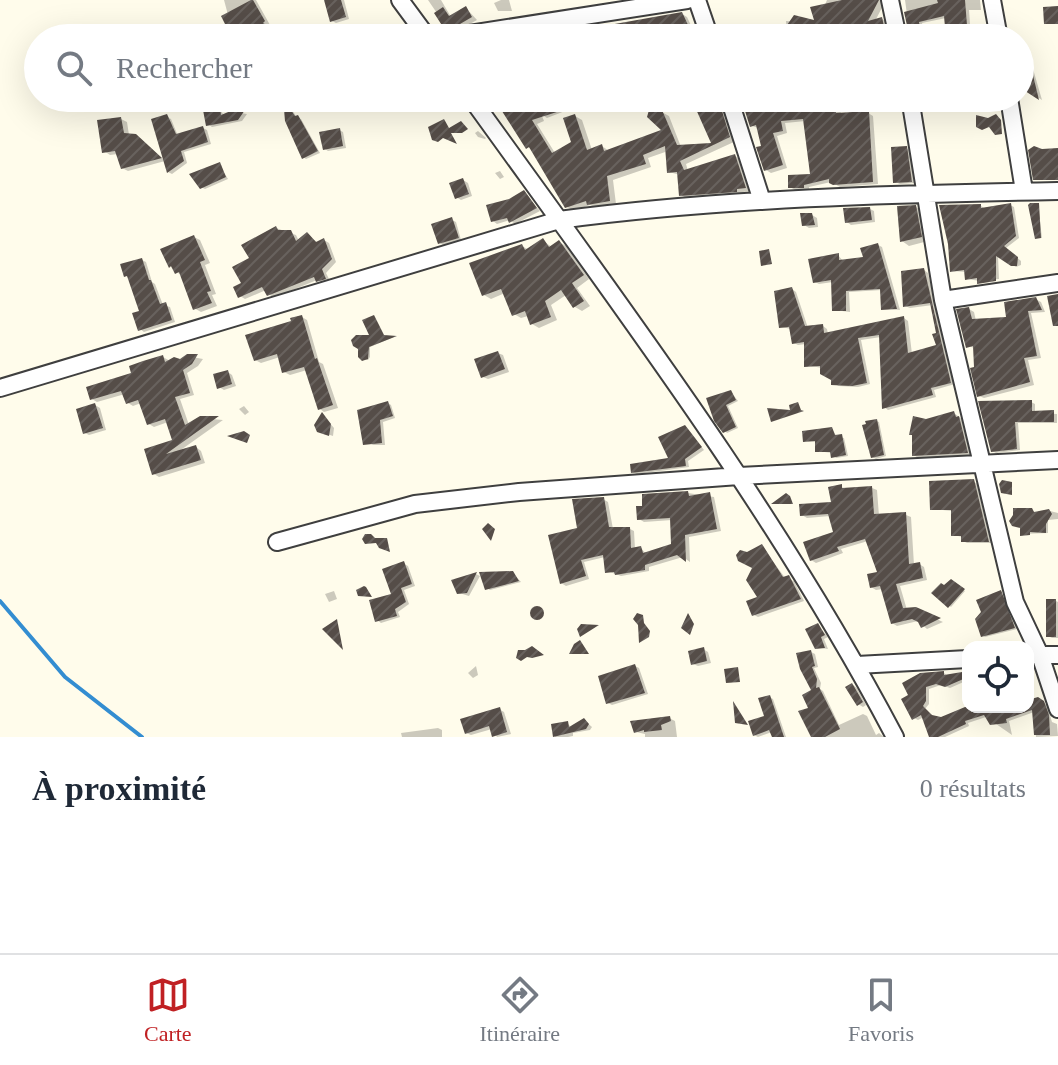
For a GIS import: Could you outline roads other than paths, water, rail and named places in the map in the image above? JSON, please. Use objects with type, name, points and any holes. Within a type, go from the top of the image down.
[{"type":"street","points":[[400,0],[418,24]]},
{"type":"street","points":[[534,24],[687,0]]},
{"type":"street","points":[[697,0],[705,24]]},
{"type":"street","points":[[890,0],[895,24]]},
{"type":"street","points":[[992,0],[996,24]]},
{"type":"street","points":[[481,112],[739,476],[857,665],[895,737]]},
{"type":"street","points":[[733,112],[762,201]]},
{"type":"street","points":[[912,112],[943,300],[1015,602],[1029,641]]},
{"type":"street","points":[[1011,112],[1024,191]]},
{"type":"street","points":[[0,388],[559,220],[762,201],[1058,191]]},
{"type":"street","points":[[943,300],[1058,283]]},
{"type":"street","points":[[277,542],[415,504],[519,492],[739,476],[1058,460]]},
{"type":"street","points":[[1058,655],[1034,655],[1058,709]]},
{"type":"street","points":[[857,665],[962,659]]},
{"type":"waterway","points":[[0,601],[65,677],[142,737]]}]
